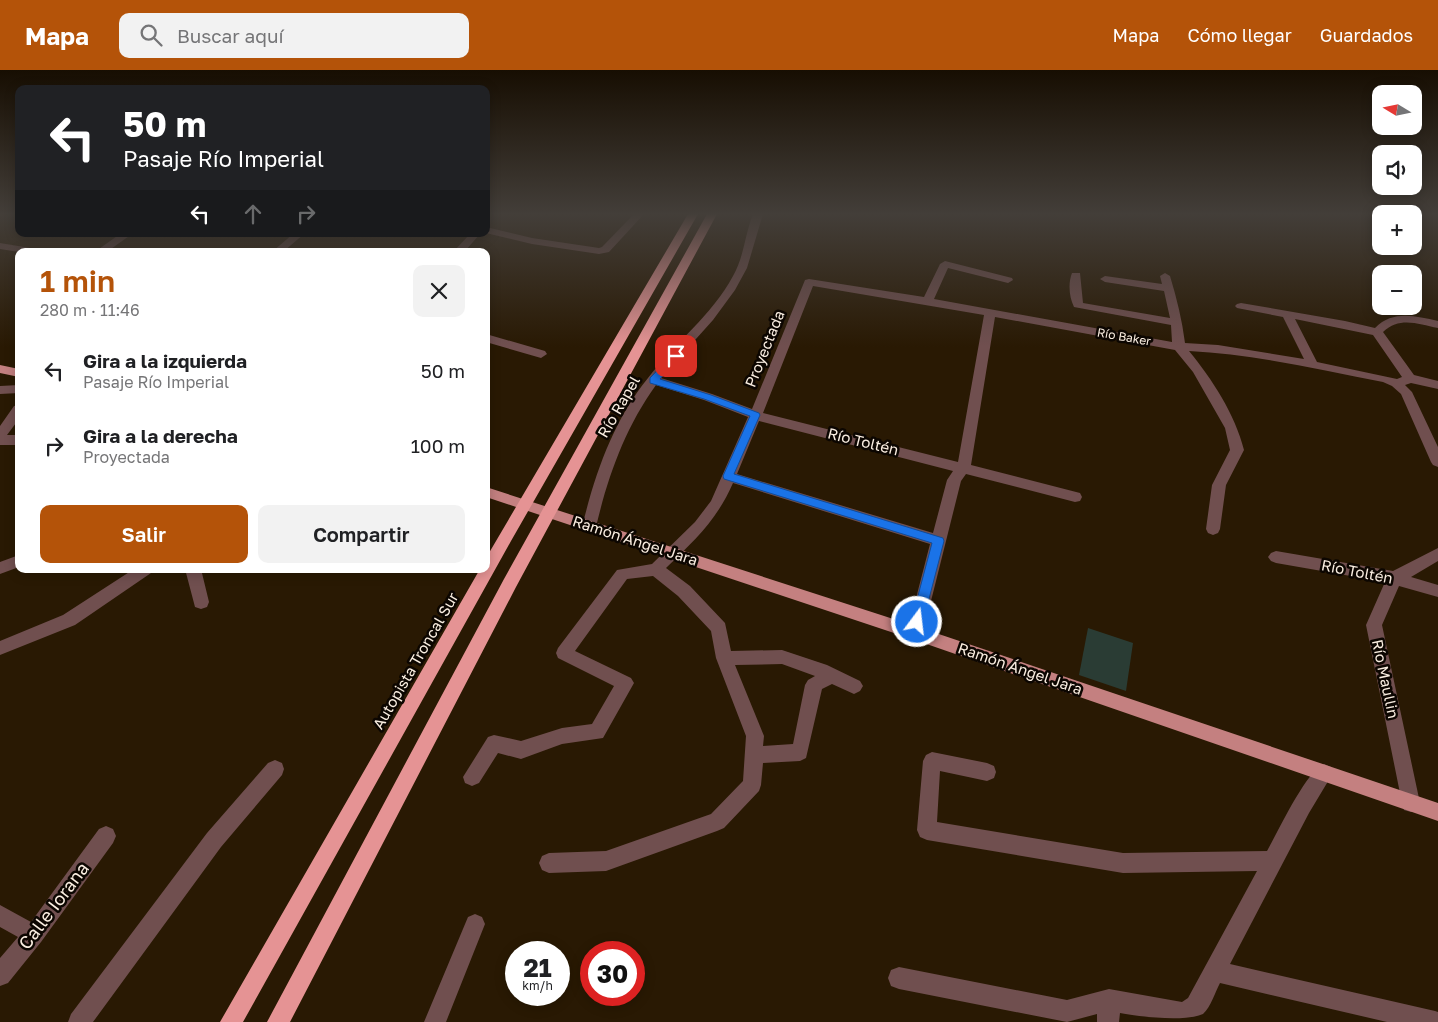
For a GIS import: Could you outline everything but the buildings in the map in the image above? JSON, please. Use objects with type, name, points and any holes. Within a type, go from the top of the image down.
[{"type":"highway","name":"Autopista Troncal Sur","points":[[490,565],[667,258]]},
{"type":"highway","points":[[278,1022],[515,575],[688,258]]},
{"type":"highway","name":"Autopista Troncal Sur","points":[[231,1022],[486,573]]},
{"type":"main road","points":[[0,369],[15,372]]},
{"type":"main road","name":"Ramón Ángel Jara","points":[[490,493],[915,633],[1438,812]]},
{"type":"street","name":"Río Rapel","points":[[583,524],[600,488],[617,438],[653,380],[699,332],[739,274],[744,258]]},
{"type":"street","points":[[927,302],[945,264],[1008,280]]},
{"type":"street","points":[[1076,275],[1075,289],[1078,305],[1177,323]]},
{"type":"street","points":[[1106,279],[1167,282],[1177,323],[1179,347],[1198,370],[1232,428],[1236,450],[1219,485],[1213,529]]},
{"type":"street","name":"Río Baker","points":[[809,282],[1179,347],[1217,349],[1313,364],[1386,379],[1396,383]]},
{"type":"street","name":"Proyectada","points":[[656,569],[700,526],[717,503],[809,282]]},
{"type":"street","points":[[1241,306],[1346,324],[1378,332],[1411,379],[1438,385]]},
{"type":"street","points":[[915,633],[954,480],[964,468],[990,314]]},
{"type":"street","points":[[1287,314],[1313,364]]},
{"type":"street","points":[[1378,332],[1384,324],[1397,319],[1418,320],[1437,325]]},
{"type":"street","points":[[490,339],[509,342],[517,348],[541,354]]},
{"type":"street","points":[[1396,383],[1411,379],[1438,380]]},
{"type":"street","name":"Río Toltén","points":[[653,380],[708,397],[755,415],[1075,497]]},
{"type":"street","points":[[1396,383],[1406,392],[1438,462]]},
{"type":"street","points":[[0,390],[15,389]]},
{"type":"street","points":[[0,436],[15,415]]},
{"type":"street","points":[[0,440],[15,440]]},
{"type":"street","points":[[728,476],[939,541]]},
{"type":"street","points":[[1395,578],[1438,554]]},
{"type":"street","name":"Río Toltén","points":[[1276,557],[1395,578],[1438,591]]},
{"type":"street","points":[[0,568],[15,562]]},
{"type":"street","points":[[472,778],[494,743],[521,750],[562,736],[597,732],[625,683],[564,653],[622,574],[656,569],[684,591],[719,628],[724,658],[755,736],[752,785],[717,821],[606,860],[550,863]]},
{"type":"street","points":[[0,648],[69,620],[140,573]]},
{"type":"street","points":[[194,573],[201,602]]},
{"type":"street","name":"Río Maullin","points":[[1395,578],[1374,625],[1411,803]]},
{"type":"street","points":[[724,658],[782,657],[832,675],[854,686]]},
{"type":"street","points":[[754,755],[800,752],[814,685],[832,675]]},
{"type":"street","points":[[987,772],[932,761],[927,830],[1123,863],[1273,861]]},
{"type":"street","points":[[79,1022],[214,840],[275,769]]},
{"type":"street","points":[[899,978],[1067,1011],[1109,1000],[1183,1013],[1196,1006],[1302,806],[1324,773]]},
{"type":"street","name":"Calle Iorana","points":[[0,975],[34,935],[106,836]]},
{"type":"street","points":[[0,915],[34,935]]},
{"type":"street","points":[[435,1022],[475,924]]},
{"type":"street","points":[[1215,971],[1435,1022]]},
{"type":"street","points":[[1108,1022],[1109,1000]]},
{"type":"green space","points":[[1088,628],[1133,643],[1126,691],[1079,675]]},
{"type":"route","points":[[676,356],[653,380],[708,397],[755,415],[728,476],[939,541],[917,622]]}]
